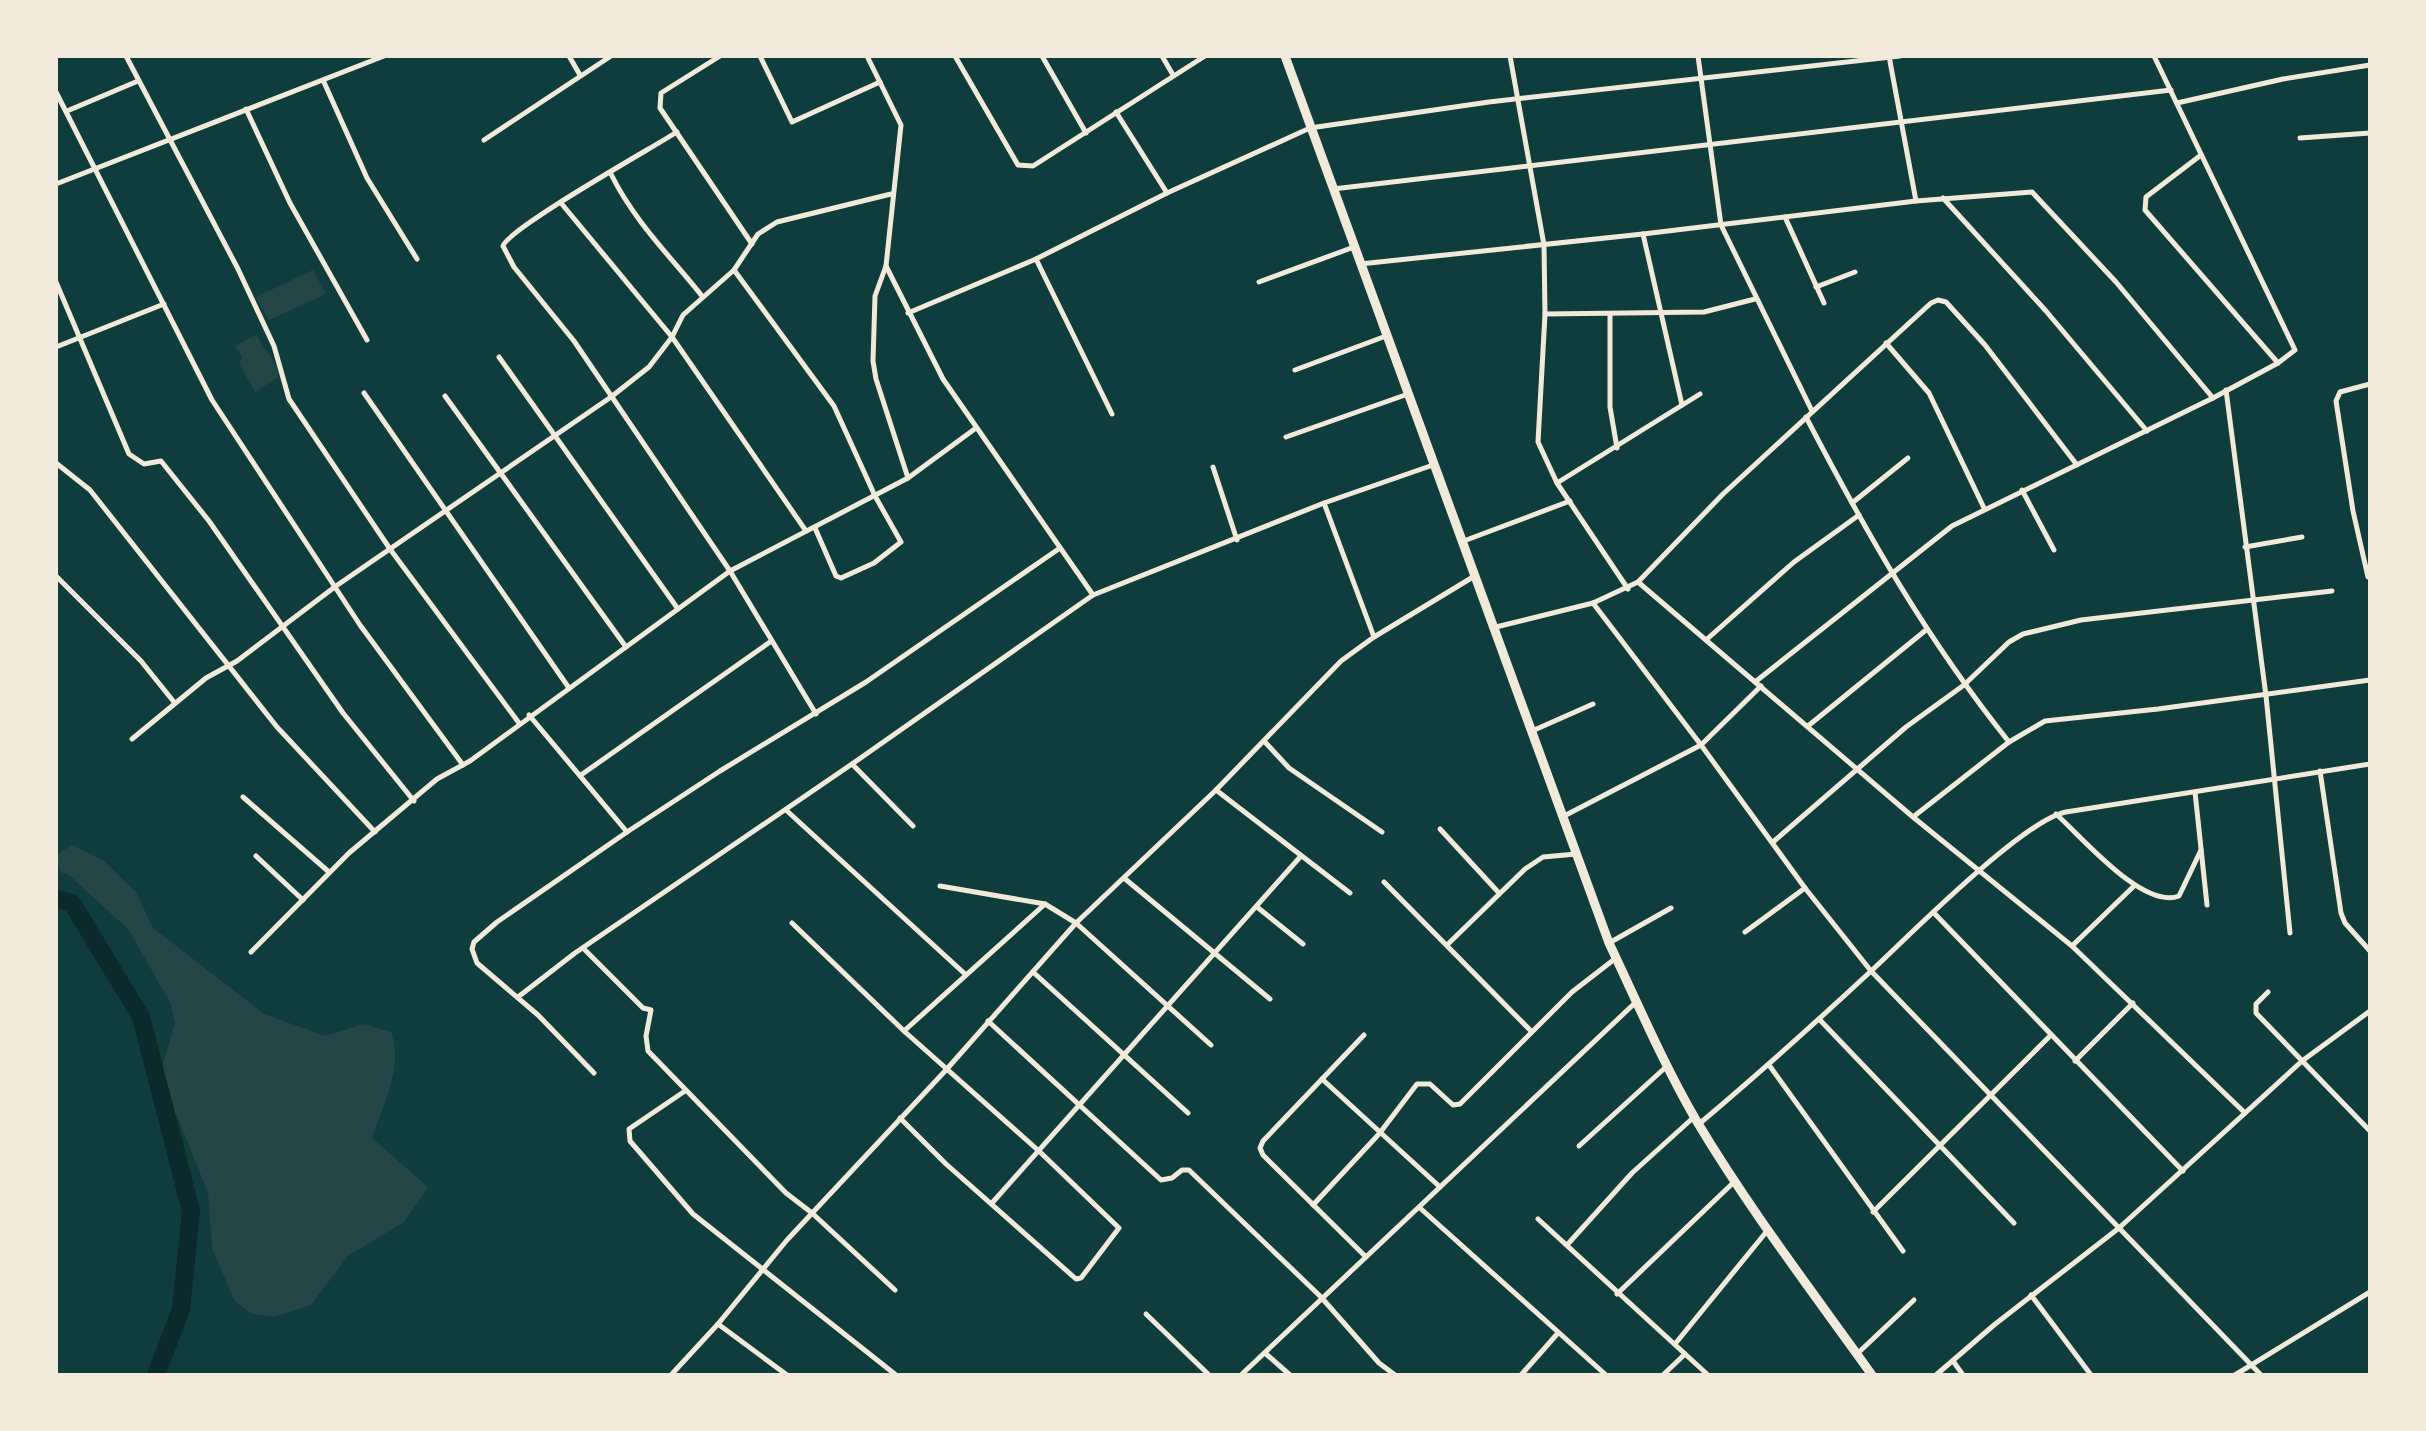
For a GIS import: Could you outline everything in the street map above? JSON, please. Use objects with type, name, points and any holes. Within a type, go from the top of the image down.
[{"type":"highway","points":[[1285,56],[1460,542],[1609,943],[1697,1120],[1767,1231],[1872,1375]]},
{"type":"street","points":[[127,56],[138,81],[172,139],[274,346],[289,399],[390,549],[519,723]]},
{"type":"street","points":[[56,184],[384,56]]},
{"type":"street","points":[[569,56],[580,75]]},
{"type":"street","points":[[484,140],[611,56]]},
{"type":"street","points":[[720,56],[661,93],[660,108],[752,244]]},
{"type":"street","points":[[760,56],[793,122],[880,82]]},
{"type":"street","points":[[867,56],[901,125],[891,194],[886,266],[875,296],[874,369],[908,478]]},
{"type":"street","points":[[955,56],[1018,165],[1033,166],[1205,56]]},
{"type":"street","points":[[1042,56],[1086,133]]},
{"type":"street","points":[[1162,56],[1173,75]]},
{"type":"street","points":[[1510,56],[1545,245],[1545,314],[1537,430],[1542,455],[1557,483],[1628,589]]},
{"type":"street","points":[[1698,56],[1721,225],[1812,411]]},
{"type":"street","points":[[908,313],[1036,259],[1167,193],[1310,128],[1518,99],[1900,56]]},
{"type":"street","points":[[1755,681],[1944,532],[1984,508],[2213,398],[2278,363],[2295,350],[2154,56]]},
{"type":"street","points":[[1889,57],[1916,201]]},
{"type":"street","points":[[2177,103],[2283,79],[2370,65]]},
{"type":"street","points":[[323,80],[364,171],[417,259]]},
{"type":"street","points":[[67,111],[138,81]]},
{"type":"street","points":[[1333,189],[2171,90]]},
{"type":"street","points":[[56,92],[212,400],[360,625],[463,765]]},
{"type":"street","points":[[246,109],[290,203],[367,340]]},
{"type":"street","points":[[1116,112],[1167,193]]},
{"type":"street","points":[[677,132],[561,202],[508,238],[503,246],[514,267],[574,341],[730,571],[770,642],[816,713]]},
{"type":"street","points":[[2300,138],[2370,134]]},
{"type":"street","points":[[2201,155],[2146,197],[2145,210],[2278,363]]},
{"type":"street","points":[[611,174],[642,227],[678,265],[702,296]]},
{"type":"street","points":[[1360,264],[2026,191],[2038,196],[2213,398]]},
{"type":"street","points":[[132,739],[206,678],[230,665],[336,586],[611,397],[649,367],[672,337],[683,315],[734,270],[758,234],[777,222],[891,194]]},
{"type":"street","points":[[1943,198],[2055,321],[2147,431]]},
{"type":"street","points":[[561,202],[672,337],[806,531]]},
{"type":"street","points":[[1785,217],[1824,303]]},
{"type":"street","points":[[1643,234],[1682,405]]},
{"type":"street","points":[[1259,282],[1354,247]]},
{"type":"street","points":[[1036,259],[1112,414]]},
{"type":"street","points":[[886,266],[938,370],[1093,595]]},
{"type":"street","points":[[734,270],[835,406],[875,496],[901,542],[874,563],[848,578],[836,576],[816,528]]},
{"type":"street","points":[[1816,287],[1855,272]]},
{"type":"street","points":[[56,282],[129,454],[144,464],[161,461],[209,520],[343,713],[414,800]]},
{"type":"street","points":[[1545,314],[1662,315],[1704,312],[1755,299]]},
{"type":"street","points":[[1492,628],[1593,603],[1628,589],[1638,582],[1723,494],[1886,343],[1931,303],[1938,300],[1945,302],[1985,345],[2077,465]]},
{"type":"street","points":[[56,347],[164,304]]},
{"type":"street","points":[[1611,315],[1610,407],[1617,448]]},
{"type":"street","points":[[1295,370],[1387,336]]},
{"type":"street","points":[[1886,343],[1929,393],[1984,508]]},
{"type":"street","points":[[499,357],[678,609]]},
{"type":"street","points":[[2368,577],[2353,511],[2336,401],[2340,392],[2345,389],[2370,384]]},
{"type":"street","points":[[2226,390],[2266,696],[2290,933]]},
{"type":"street","points":[[364,393],[569,688]]},
{"type":"street","points":[[1286,437],[1408,394]]},
{"type":"street","points":[[1557,483],[1700,394]]},
{"type":"street","points":[[445,396],[626,647]]},
{"type":"street","points":[[1806,417],[1890,573],[1964,685],[2009,742]]},
{"type":"street","points":[[251,952],[329,872],[437,779],[463,765],[730,571],[908,478],[976,428]]},
{"type":"street","points":[[1852,503],[1908,458]]},
{"type":"street","points":[[56,463],[90,490],[294,747],[375,832]]},
{"type":"street","points":[[518,996],[583,948],[1093,595],[1237,540],[1324,503],[1433,466]]},
{"type":"street","points":[[1213,467],[1237,540]]},
{"type":"street","points":[[2022,490],[2054,550]]},
{"type":"street","points":[[1460,542],[1570,501]]},
{"type":"street","points":[[1324,503],[1374,637]]},
{"type":"street","points":[[1706,640],[1794,562],[1859,514]]},
{"type":"street","points":[[2245,547],[2302,537]]},
{"type":"street","points":[[594,1073],[518,996],[477,964],[472,949],[474,942],[497,922],[627,832],[816,713],[1060,548]]},
{"type":"street","points":[[56,576],[141,661],[174,702]]},
{"type":"street","points":[[682,1375],[673,1372],[718,1324],[812,1213],[946,1070],[1076,923],[1216,790],[1334,667],[1374,637],[1473,577]]},
{"type":"street","points":[[1638,582],[1913,817],[2072,946],[2245,1113]]},
{"type":"street","points":[[1773,842],[1906,727],[1964,685],[2009,642],[2023,634],[2081,620],[2332,591]]},
{"type":"street","points":[[1593,603],[1805,888],[1871,971],[2261,1375]]},
{"type":"street","points":[[1808,726],[1926,629]]},
{"type":"street","points":[[580,775],[770,642]]},
{"type":"street","points":[[1913,817],[2009,742],[2045,721],[2266,696],[2370,680]]},
{"type":"street","points":[[1564,816],[1701,745],[1761,686]]},
{"type":"street","points":[[1532,731],[1593,704]]},
{"type":"street","points":[[529,715],[627,832]]},
{"type":"street","points":[[1264,741],[1289,768],[1382,832]]},
{"type":"street","points":[[852,764],[913,825]]},
{"type":"street","points":[[1567,1245],[1632,1173],[1769,1065],[1980,871],[2056,814],[2370,764]]},
{"type":"street","points":[[2320,771],[2341,912],[2345,923],[2370,951]]},
{"type":"street","points":[[1216,790],[1350,893]]},
{"type":"street","points":[[2194,792],[2207,905]]},
{"type":"street","points":[[243,797],[329,872]]},
{"type":"street","points":[[786,810],[965,974]]},
{"type":"street","points":[[2056,814],[2134,886],[2163,898],[2179,896],[2201,850]]},
{"type":"street","points":[[1440,830],[1499,893]]},
{"type":"street","points":[[1447,945],[1499,893],[1543,857],[1576,854]]},
{"type":"street","points":[[256,856],[303,900]]},
{"type":"street","points":[[992,1203],[1301,856]]},
{"type":"street","points":[[1124,878],[1213,955],[1270,999]]},
{"type":"street","points":[[1384,882],[1531,1031]]},
{"type":"street","points":[[940,886],[1045,904],[1076,923],[1211,1045]]},
{"type":"street","points":[[2072,946],[2134,886]]},
{"type":"street","points":[[1745,932],[1805,888]]},
{"type":"street","points":[[904,1031],[1045,904]]},
{"type":"street","points":[[1257,907],[1303,944]]},
{"type":"street","points":[[1609,943],[1671,908]]},
{"type":"street","points":[[1934,913],[2183,1171]]},
{"type":"street","points":[[792,923],[904,1031],[1040,1152],[1119,1228],[1081,1279],[1074,1278],[931,1150],[900,1118]]},
{"type":"street","points":[[583,948],[643,1008],[651,1010],[645,1044],[685,1091],[786,1194],[812,1213],[895,1290]]},
{"type":"street","points":[[1313,1205],[1379,1134],[1417,1084],[1423,1082],[1453,1105],[1460,1104],[1580,985],[1616,958]]},
{"type":"street","points":[[1033,972],[1188,1113]]},
{"type":"street","points":[[2268,992],[2256,1004],[2256,1013],[2370,1130]]},
{"type":"street","points":[[1241,1375],[1636,1002]]},
{"type":"street","points":[[2075,1061],[2133,1003]]},
{"type":"street","points":[[1936,1375],[2031,1295],[2119,1228],[2302,1061],[2370,1010]]},
{"type":"street","points":[[1819,1019],[2014,1223]]},
{"type":"street","points":[[2357,1021],[2370,1019]]},
{"type":"street","points":[[988,1021],[1161,1180],[1172,1178],[1182,1170],[1189,1170],[1321,1297],[1379,1363],[1395,1375]]},
{"type":"street","points":[[1364,1035],[1263,1141],[1260,1148],[1366,1257]]},
{"type":"street","points":[[1873,1212],[1939,1143],[2050,1036]]},
{"type":"street","points":[[1769,1065],[1903,1251]]},
{"type":"street","points":[[1579,1146],[1668,1066]]},
{"type":"street","points":[[1322,1079],[1440,1187]]},
{"type":"street","points":[[685,1091],[629,1129],[630,1141],[688,1209],[896,1375]]},
{"type":"street","points":[[1617,1294],[1735,1181]]},
{"type":"street","points":[[1420,1208],[1606,1375]]},
{"type":"street","points":[[1538,1219],[1708,1375]]},
{"type":"street","points":[[1675,1344],[1767,1231]]},
{"type":"street","points":[[2235,1375],[2370,1292]]},
{"type":"street","points":[[2031,1295],[2091,1375]]},
{"type":"street","points":[[1857,1354],[1913,1300]]},
{"type":"street","points":[[1146,1314],[1209,1375]]},
{"type":"street","points":[[718,1324],[787,1375]]},
{"type":"street","points":[[1521,1375],[1558,1333]]},
{"type":"street","points":[[1265,1353],[1290,1375]]},
{"type":"street","points":[[1663,1375],[1685,1354]]},
{"type":"street","points":[[1953,1361],[1962,1375]]},
{"type":"shaded area","points":[[313,270],[326,294],[269,320],[256,297]]},
{"type":"shaded area","points":[[256,335],[277,367],[278,377],[255,392],[239,363],[242,357],[235,346]]},
{"type":"shaded area","points":[[72,845],[104,861],[136,892],[153,928],[264,1014],[325,1036],[363,1024],[391,1032],[394,1072],[372,1138],[428,1187],[404,1222],[348,1256],[311,1305],[274,1317],[252,1314],[234,1300],[212,1248],[208,1193],[178,1118],[161,1092],[161,1071],[175,1023],[171,1004],[128,929],[69,875],[60,872],[56,855]]},
{"type":"waterway","points":[[56,899],[72,903],[141,1017],[191,1211],[181,1309],[156,1375]]}]
